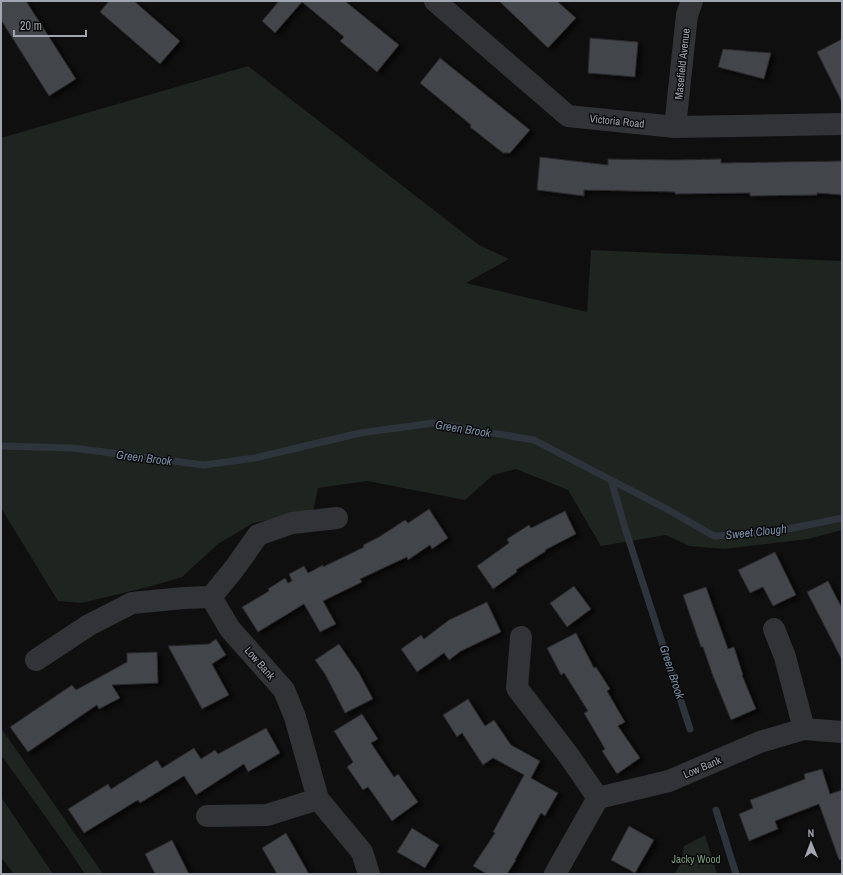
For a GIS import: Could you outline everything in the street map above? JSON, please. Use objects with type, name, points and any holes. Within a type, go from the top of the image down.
[{"type":"street","name":"Victoria Road","points":[[435,1],[568,116],[675,127],[842,124]]},
{"type":"street","name":"Masefield Avenue","points":[[675,127],[687,15],[692,1]]},
{"type":"street","points":[[36,660],[89,625],[132,603],[211,597],[234,569],[258,535],[292,523],[337,518]]},
{"type":"street","name":"Low Bank","points":[[211,597],[230,629],[284,690],[295,717],[318,799],[362,852],[370,874]]},
{"type":"street","points":[[774,629],[785,657],[804,729]]},
{"type":"street","points":[[521,637],[517,688],[569,756],[598,798],[555,874]]},
{"type":"street","name":"Low Bank","points":[[598,798],[669,781],[760,742],[804,729],[842,732]]},
{"type":"street","points":[[207,816],[267,815],[318,799]]},
{"type":"green space","points":[[248,66],[479,245],[509,259],[466,283],[587,312],[591,250],[842,261],[842,530],[808,539],[725,549],[689,546],[666,535],[601,546],[568,490],[516,469],[493,475],[465,500],[367,481],[318,488],[313,512],[253,523],[218,544],[182,577],[148,587],[81,603],[58,601],[1,508],[1,138]]},
{"type":"green space","points":[[1,728],[103,874],[85,874],[1,755]]},
{"type":"green space","points":[[1,797],[53,874],[14,874],[1,857]]},
{"type":"green space","name":"Jacky Wood","points":[[705,835],[717,874],[674,874],[680,865],[684,846]]},
{"type":"building","points":[[1,1],[26,1],[76,79],[49,96],[1,20]]},
{"type":"building","points":[[109,1],[134,1],[180,41],[160,64],[100,12]]},
{"type":"building","points":[[279,1],[345,1],[399,45],[377,72],[340,41],[344,37],[302,2],[275,33],[262,21]]},
{"type":"building","points":[[499,1],[557,1],[576,18],[548,48]]},
{"type":"building","points":[[590,38],[638,42],[635,77],[588,73]]},
{"type":"building","points":[[842,39],[842,102],[817,52]]},
{"type":"building","points":[[723,49],[771,53],[764,79],[718,67]]},
{"type":"building","points":[[440,58],[530,130],[510,153],[503,153],[470,127],[471,125],[420,83]]},
{"type":"building","points":[[540,157],[608,165],[608,159],[721,159],[721,163],[842,161],[842,195],[817,193],[817,195],[750,196],[750,193],[675,194],[675,192],[584,190],[584,196],[537,190]]},
{"type":"building","points":[[429,509],[448,538],[432,549],[430,545],[408,560],[407,557],[360,579],[362,582],[323,601],[336,624],[320,632],[304,604],[258,632],[242,607],[269,591],[268,589],[285,578],[288,583],[292,581],[289,574],[304,566],[308,573],[323,565],[323,567],[364,547],[363,545],[379,537],[405,520],[408,523]]},
{"type":"building","points":[[565,511],[576,534],[545,550],[546,551],[516,570],[517,572],[493,589],[477,566],[509,543],[507,539],[529,525],[531,528]]},
{"type":"building","points":[[775,552],[796,595],[773,606],[763,587],[750,593],[738,570]]},
{"type":"building","points":[[828,581],[842,608],[842,660],[807,592]]},
{"type":"building","points":[[574,586],[591,609],[567,627],[550,603]]},
{"type":"building","points":[[706,587],[728,649],[734,647],[742,675],[756,709],[731,720],[703,647],[701,647],[683,595]]},
{"type":"building","points":[[487,602],[501,632],[461,651],[449,660],[444,653],[417,672],[401,649],[421,635],[424,639],[449,620]]},
{"type":"building","points":[[576,633],[594,668],[596,667],[610,689],[607,691],[625,722],[618,726],[640,758],[617,774],[602,751],[605,749],[584,713],[588,711],[564,673],[561,675],[547,648]]},
{"type":"building","points":[[216,639],[226,655],[212,664],[229,695],[202,709],[168,646],[209,644]]},
{"type":"building","points":[[339,644],[359,673],[373,699],[345,713],[325,674],[315,660]]},
{"type":"building","points":[[157,652],[158,683],[112,685],[120,698],[99,709],[97,705],[28,752],[10,727],[72,685],[76,690],[127,662],[127,653]]},
{"type":"building","points":[[468,699],[485,726],[494,720],[511,745],[540,761],[531,778],[558,793],[545,816],[541,813],[507,874],[487,874],[473,866],[495,833],[493,832],[524,775],[493,758],[483,765],[462,733],[457,737],[443,715]]},
{"type":"building","points":[[362,714],[378,739],[371,743],[394,777],[398,774],[418,802],[392,821],[368,787],[363,790],[347,767],[353,762],[334,731]]},
{"type":"building","points":[[266,728],[280,753],[248,772],[244,764],[196,795],[184,776],[140,803],[138,800],[84,833],[68,809],[108,784],[111,789],[157,760],[162,768],[194,748],[201,759],[215,750],[218,754]]},
{"type":"building","points":[[822,769],[830,794],[842,790],[842,859],[839,860],[819,804],[775,821],[778,829],[749,841],[739,814],[753,808],[750,800],[805,779],[804,774]]},
{"type":"building","points":[[629,826],[654,840],[635,873],[611,860]]},
{"type":"building","points":[[412,828],[439,845],[425,868],[397,852]]},
{"type":"building","points":[[286,833],[309,874],[277,874],[262,848]]},
{"type":"building","points":[[172,840],[189,874],[155,874],[145,854]]},
{"type":"waterway","name":"Green Brook","points":[[1,446],[73,448],[204,465],[255,458],[360,433],[433,423],[534,440],[611,480],[690,729]]},
{"type":"waterway","name":"Sweet Clough","points":[[611,480],[714,536],[773,532],[842,518]]},
{"type":"waterway","name":"Green Brook","points":[[716,810],[736,874]]}]
